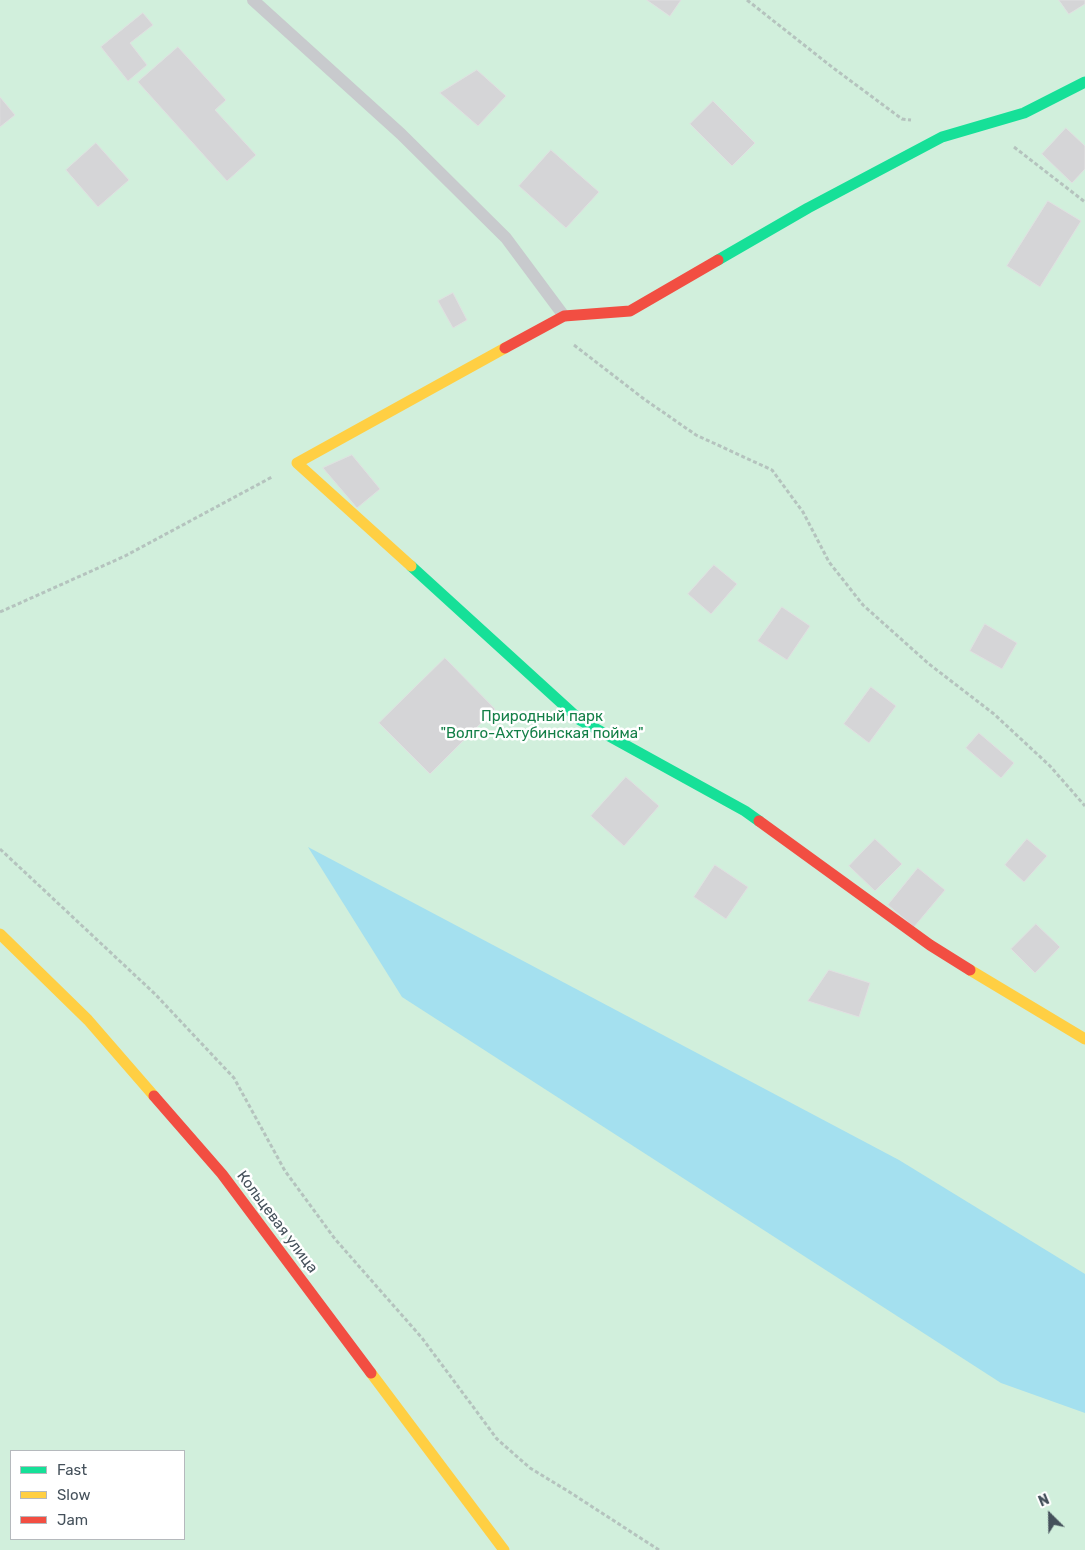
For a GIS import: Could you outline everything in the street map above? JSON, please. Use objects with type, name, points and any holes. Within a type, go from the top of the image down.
[{"type":"street","points":[[1085,82],[1024,113],[942,136],[808,208],[630,311],[564,316],[298,463],[580,720],[745,811],[930,945],[1085,1040]]},
{"type":"street","name":"Кольцевая улица","points":[[0,934],[88,1020],[222,1174],[504,1550]]},
{"type":"lane","points":[[253,0],[401,134],[506,238],[564,316]]},
{"type":"path","points":[[747,0],[902,119],[920,122]]},
{"type":"path","points":[[1014,146],[1085,202]]},
{"type":"path","points":[[548,325],[644,399],[696,434],[772,470],[803,512],[829,562],[864,605],[930,664],[994,714],[1050,766],[1085,806]]},
{"type":"path","points":[[0,612],[125,556],[298,463]]},
{"type":"path","points":[[0,849],[155,994],[234,1078],[285,1171],[329,1232],[422,1338],[497,1439],[530,1468],[571,1492],[660,1550]]},
{"type":"green space","name":"Природный парк \"Волго-Ахтубинская пойма\"","points":[[0,0],[1085,0],[1085,1550],[0,1550]]},
{"type":"water","points":[[308,847],[899,1160],[1085,1274],[1085,1413],[1001,1383],[402,997]]},
{"type":"building","points":[[647,0],[681,0],[670,16]]},
{"type":"building","points":[[1059,0],[1085,0],[1085,4],[1069,14]]},
{"type":"building","points":[[143,13],[153,25],[130,43],[147,65],[128,81],[101,47]]},
{"type":"building","points":[[178,47],[226,100],[215,110],[256,155],[227,181],[138,82]]},
{"type":"building","points":[[477,70],[506,96],[478,126],[440,93]]},
{"type":"building","points":[[0,97],[15,115],[0,127]]},
{"type":"building","points":[[713,101],[755,143],[732,166],[690,124]]},
{"type":"building","points":[[1066,128],[1085,146],[1085,169],[1072,183],[1042,154]]},
{"type":"building","points":[[96,143],[129,180],[98,207],[66,170]]},
{"type":"building","points":[[551,150],[599,192],[566,228],[519,186]]},
{"type":"building","points":[[1048,201],[1081,221],[1040,287],[1007,266]]},
{"type":"building","points":[[453,293],[467,320],[453,328],[438,301]]},
{"type":"building","points":[[352,455],[380,489],[357,508],[323,468]]},
{"type":"building","points":[[714,565],[737,584],[711,614],[688,594]]},
{"type":"building","points":[[782,607],[810,626],[787,660],[758,641]]},
{"type":"building","points":[[985,624],[1017,643],[1002,669],[970,651]]},
{"type":"building","points":[[445,658],[495,709],[430,774],[379,723]]},
{"type":"building","points":[[871,687],[896,706],[869,743],[844,724]]},
{"type":"building","points":[[979,733],[1014,763],[1001,778],[966,748]]},
{"type":"building","points":[[626,777],[659,806],[624,846],[591,816]]},
{"type":"building","points":[[875,839],[902,864],[875,891],[849,866]]},
{"type":"building","points":[[1027,839],[1047,856],[1024,882],[1005,865]]},
{"type":"building","points":[[715,865],[748,887],[726,919],[694,897]]},
{"type":"building","points":[[918,868],[945,890],[914,927],[888,905]]},
{"type":"building","points":[[1036,924],[1060,947],[1035,973],[1011,949]]},
{"type":"building","points":[[829,970],[870,983],[859,1017],[808,1001]]},
{"type":"traffic: fast","points":[[718,260],[808,208],[942,137],[1024,113],[1085,82]]},
{"type":"traffic: fast","points":[[411,566],[580,720],[745,811],[759,821]]},
{"type":"traffic: slow","points":[[411,566],[297,463],[505,348]]},
{"type":"traffic: slow","points":[[0,934],[88,1020],[154,1096]]},
{"type":"traffic: slow","points":[[970,970],[1085,1039]]},
{"type":"traffic: slow","points":[[371,1373],[504,1550]]},
{"type":"traffic: jam","points":[[505,348],[564,316],[630,311],[718,260]]},
{"type":"traffic: jam","points":[[759,821],[930,945],[970,970]]},
{"type":"traffic: jam","points":[[154,1096],[222,1174],[371,1373]]}]
